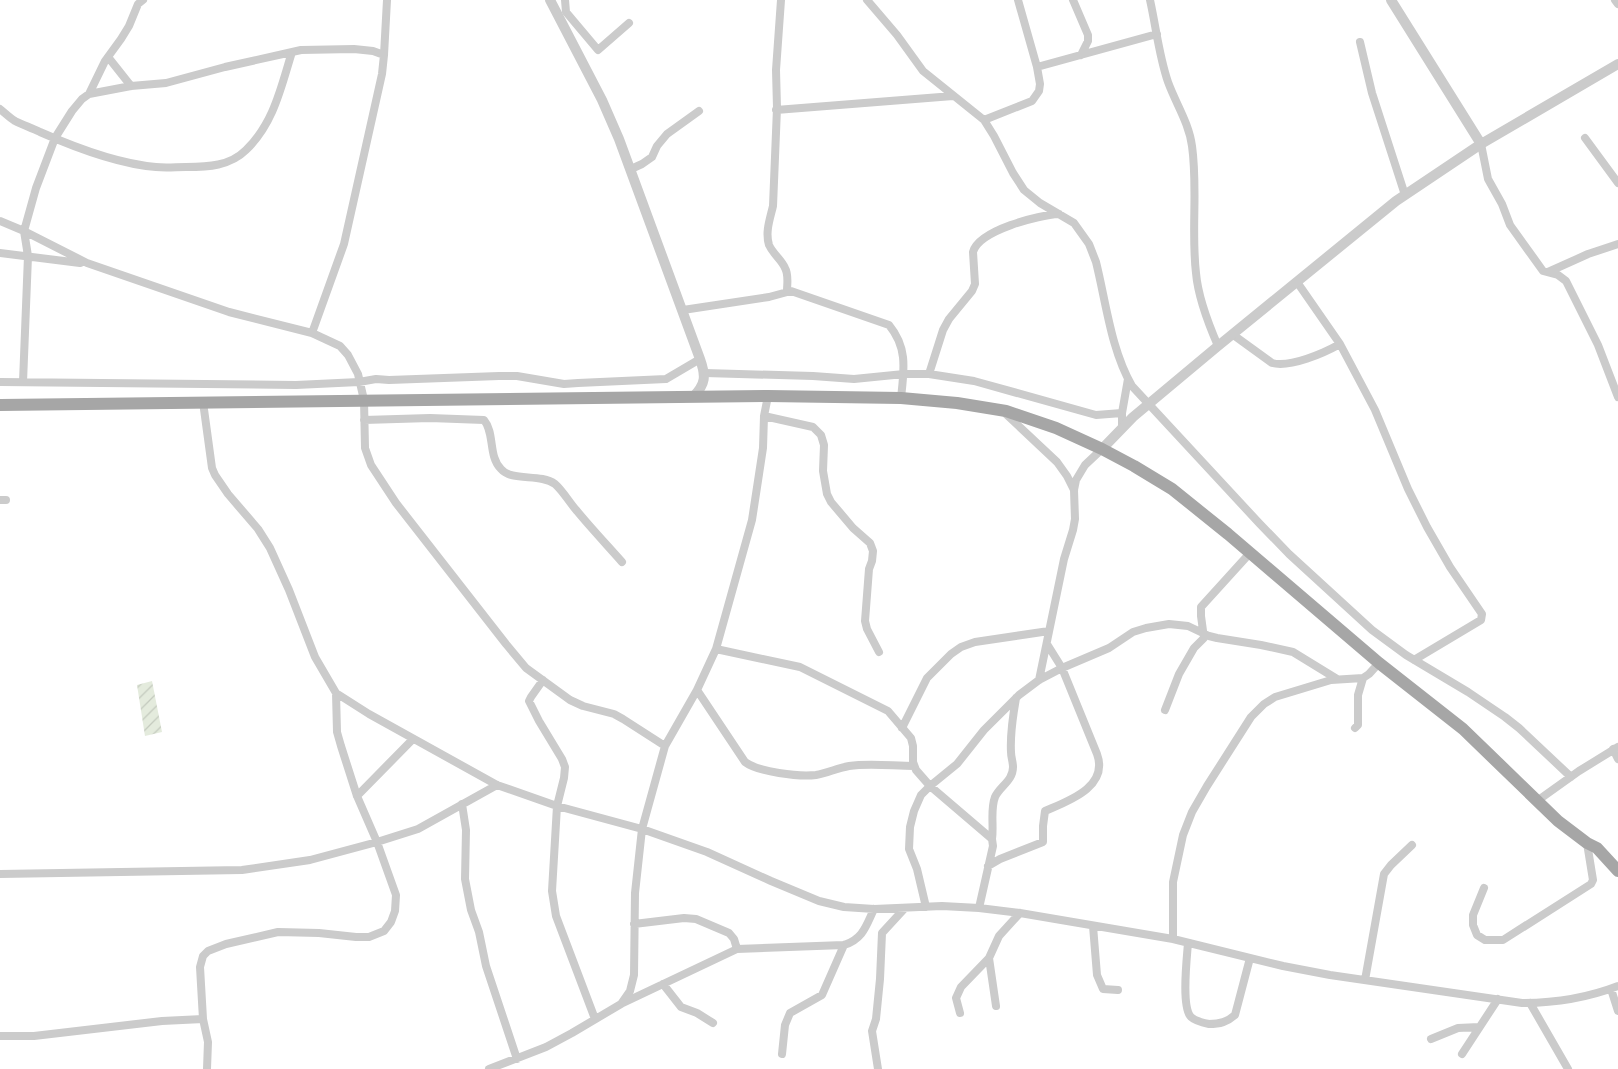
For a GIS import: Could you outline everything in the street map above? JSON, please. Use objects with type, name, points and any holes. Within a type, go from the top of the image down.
[{"type":"main road","points":[[0,404],[768,396],[901,398],[957,403],[1003,411],[1056,428],[1102,449],[1172,489],[1228,534],[1379,663],[1463,729],[1558,822],[1597,848],[1618,871]]},
{"type":"street","points":[[89,94],[108,57],[125,33],[138,4],[143,0]]},
{"type":"street","points":[[312,333],[344,244],[382,74],[387,0]]},
{"type":"street","points":[[550,0],[602,100],[631,169],[683,310],[705,374],[702,385],[693,396]]},
{"type":"street","points":[[565,0],[566,12],[598,50],[629,23]]},
{"type":"street","points":[[781,0],[776,70],[773,206],[769,220],[768,235],[769,246],[786,268],[787,292]]},
{"type":"street","points":[[867,0],[898,35],[923,71],[984,120],[1012,173],[1024,190],[1040,203],[1070,220],[1079,229],[1093,253],[1124,373],[1132,386],[1200,458],[1216,478],[1290,554],[1372,630],[1414,660],[1468,692],[1505,717],[1571,777]]},
{"type":"street","points":[[984,120],[1032,101],[1039,91],[1040,84],[1037,67],[1018,0]]},
{"type":"street","points":[[1073,0],[1088,35],[1088,41],[1081,55]]},
{"type":"street","points":[[1150,0],[1160,54],[1168,82],[1186,121],[1192,144],[1196,273],[1200,295],[1218,346]]},
{"type":"street","points":[[1391,0],[1481,144],[1488,179],[1502,204],[1510,225],[1524,242],[1539,266],[1543,270],[1558,275],[1566,281],[1598,345],[1618,396]]},
{"type":"street","points":[[1615,0],[1618,4]]},
{"type":"street","points":[[1037,67],[1157,34]]},
{"type":"street","points":[[1360,42],[1372,94],[1405,195]]},
{"type":"street","points":[[23,382],[28,256],[24,231],[36,188],[55,138],[82,99],[89,94],[131,86],[166,83],[225,67],[308,49],[354,49],[373,51],[384,55]]},
{"type":"street","points":[[0,109],[16,121],[55,138],[132,164],[155,167],[192,167],[221,164],[234,159],[246,151],[263,131],[275,107],[292,52]]},
{"type":"street","points":[[108,57],[131,86]]},
{"type":"street","points":[[1039,680],[1064,559],[1073,530],[1076,480],[1085,465],[1149,403],[1405,195],[1481,144],[1618,64]]},
{"type":"street","points":[[776,110],[953,96]]},
{"type":"street","points":[[631,169],[652,157],[657,146],[667,134],[699,111]]},
{"type":"street","points":[[1584,138],[1618,184]]},
{"type":"street","points":[[929,374],[934,355],[946,325],[972,291],[975,284],[974,247],[989,236],[1013,224],[1036,217],[1059,214]]},
{"type":"street","points":[[0,221],[87,263],[229,312],[312,333],[340,346],[348,355],[358,374],[364,400],[365,448],[371,465],[391,495],[511,650],[526,668],[570,700],[583,706],[614,714],[665,746]]},
{"type":"street","points":[[1548,272],[1588,254],[1618,244]]},
{"type":"street","points":[[0,253],[87,263]]},
{"type":"street","points":[[1296,282],[1340,344],[1375,410],[1408,489],[1427,526],[1450,567],[1482,614],[1481,620],[1414,660]]},
{"type":"street","points":[[683,310],[769,297],[787,292],[798,293],[889,325],[897,334],[904,358],[901,398]]},
{"type":"street","points":[[1232,334],[1276,364],[1290,363],[1308,358],[1340,344]]},
{"type":"street","points":[[0,382],[248,385],[359,382],[376,379],[517,376],[564,384],[666,379],[700,359]]},
{"type":"street","points":[[705,374],[854,379],[904,374],[929,374],[974,381],[1096,415],[1122,413]]},
{"type":"street","points":[[1122,428],[1122,413],[1128,379]]},
{"type":"street","points":[[621,1004],[630,991],[634,976],[635,893],[642,828],[665,746],[697,690],[716,649],[752,520],[763,448],[764,416],[768,396]]},
{"type":"street","points":[[204,402],[212,468],[215,475],[228,494],[258,529],[270,548],[315,656],[336,693],[369,714],[497,785],[557,806],[642,828],[707,852],[820,901],[844,907],[874,909],[926,907],[979,908],[1020,913],[1173,939],[1330,975],[1530,1003],[1547,1003],[1614,988],[1618,1011]]},
{"type":"street","points":[[1003,411],[1057,462],[1074,490]]},
{"type":"street","points":[[764,416],[813,427],[822,435],[824,445],[823,471],[827,494],[831,502],[853,528],[870,543],[873,551],[869,569],[865,621],[878,652]]},
{"type":"street","points":[[364,420],[430,418],[484,420],[487,424],[491,448],[497,465],[502,471],[512,475],[547,480],[556,485],[622,562]]},
{"type":"street","points":[[1165,710],[1179,674],[1194,648],[1204,638],[1201,607],[1250,554]]},
{"type":"street","points":[[926,907],[917,869],[909,849],[910,827],[921,795],[957,764],[984,730],[1016,698],[1039,680],[1109,648],[1133,632],[1170,624],[1188,626],[1217,638],[1293,652],[1337,679]]},
{"type":"street","points":[[902,728],[927,678],[951,654],[961,647],[975,642],[1049,631]]},
{"type":"street","points":[[988,866],[1000,859],[1044,842],[1043,826],[1045,811],[1081,794],[1092,784],[1097,776],[1100,763],[1062,668],[1047,644]]},
{"type":"street","points":[[716,649],[800,667],[888,711],[912,743],[914,766],[930,786],[992,839]]},
{"type":"street","points":[[1173,939],[1173,882],[1183,835],[1192,812],[1238,736],[1257,710],[1275,697],[1337,679],[1363,678],[1379,663]]},
{"type":"street","points":[[1355,728],[1358,725],[1357,703],[1363,678]]},
{"type":"street","points":[[543,680],[530,701],[539,721],[565,764],[566,772],[557,806],[552,891],[556,916],[595,1019]]},
{"type":"street","points":[[697,690],[745,762],[755,767],[793,775],[808,776],[849,766],[914,766]]},
{"type":"street","points":[[206,1069],[208,1042],[203,1019],[200,966],[203,956],[208,951],[226,944],[278,932],[319,932],[368,937],[384,931],[391,922],[395,910],[396,895],[357,796],[337,732],[336,693]]},
{"type":"street","points":[[979,908],[993,846],[994,827],[992,809],[996,795],[1009,781],[1013,768],[1011,752],[1012,720],[1016,698]]},
{"type":"street","points":[[357,796],[413,739]]},
{"type":"street","points":[[1537,801],[1616,748],[1618,759]]},
{"type":"street","points":[[0,874],[242,870],[310,860],[418,829],[497,785]]},
{"type":"street","points":[[462,804],[466,830],[466,879],[470,910],[479,932],[486,966],[517,1059]]},
{"type":"street","points":[[1484,888],[1473,915],[1472,925],[1477,935],[1485,940],[1503,940],[1591,884],[1593,880],[1587,843]]},
{"type":"street","points":[[1366,980],[1384,874],[1391,864],[1412,845]]},
{"type":"street","points":[[878,1069],[872,1031],[876,1019],[882,933],[905,908]]},
{"type":"street","points":[[489,1069],[546,1048],[621,1004],[737,949],[844,945],[854,942],[860,937],[874,909]]},
{"type":"street","points":[[960,1013],[956,998],[961,987],[989,958],[999,936],[1020,913]]},
{"type":"street","points":[[634,924],[684,918],[696,919],[730,933],[737,949]]},
{"type":"street","points":[[1093,926],[1098,981],[1103,989],[1118,990]]},
{"type":"street","points":[[1188,943],[1185,999],[1191,1017],[1205,1023],[1218,1024],[1229,1020],[1235,1015],[1250,958]]},
{"type":"street","points":[[782,1054],[785,1025],[790,1013],[822,995],[844,945]]},
{"type":"street","points":[[989,958],[996,1006]]},
{"type":"street","points":[[663,984],[681,1007],[697,1013],[713,1023]]},
{"type":"street","points":[[1462,1054],[1498,999]]},
{"type":"street","points":[[1530,1003],[1568,1069]]},
{"type":"street","points":[[0,1036],[34,1036],[162,1021],[203,1019]]},
{"type":"street","points":[[1431,1039],[1458,1028],[1480,1027]]},
{"type":"shaded area","points":[[152,681],[162,732],[145,736],[137,685]]}]
